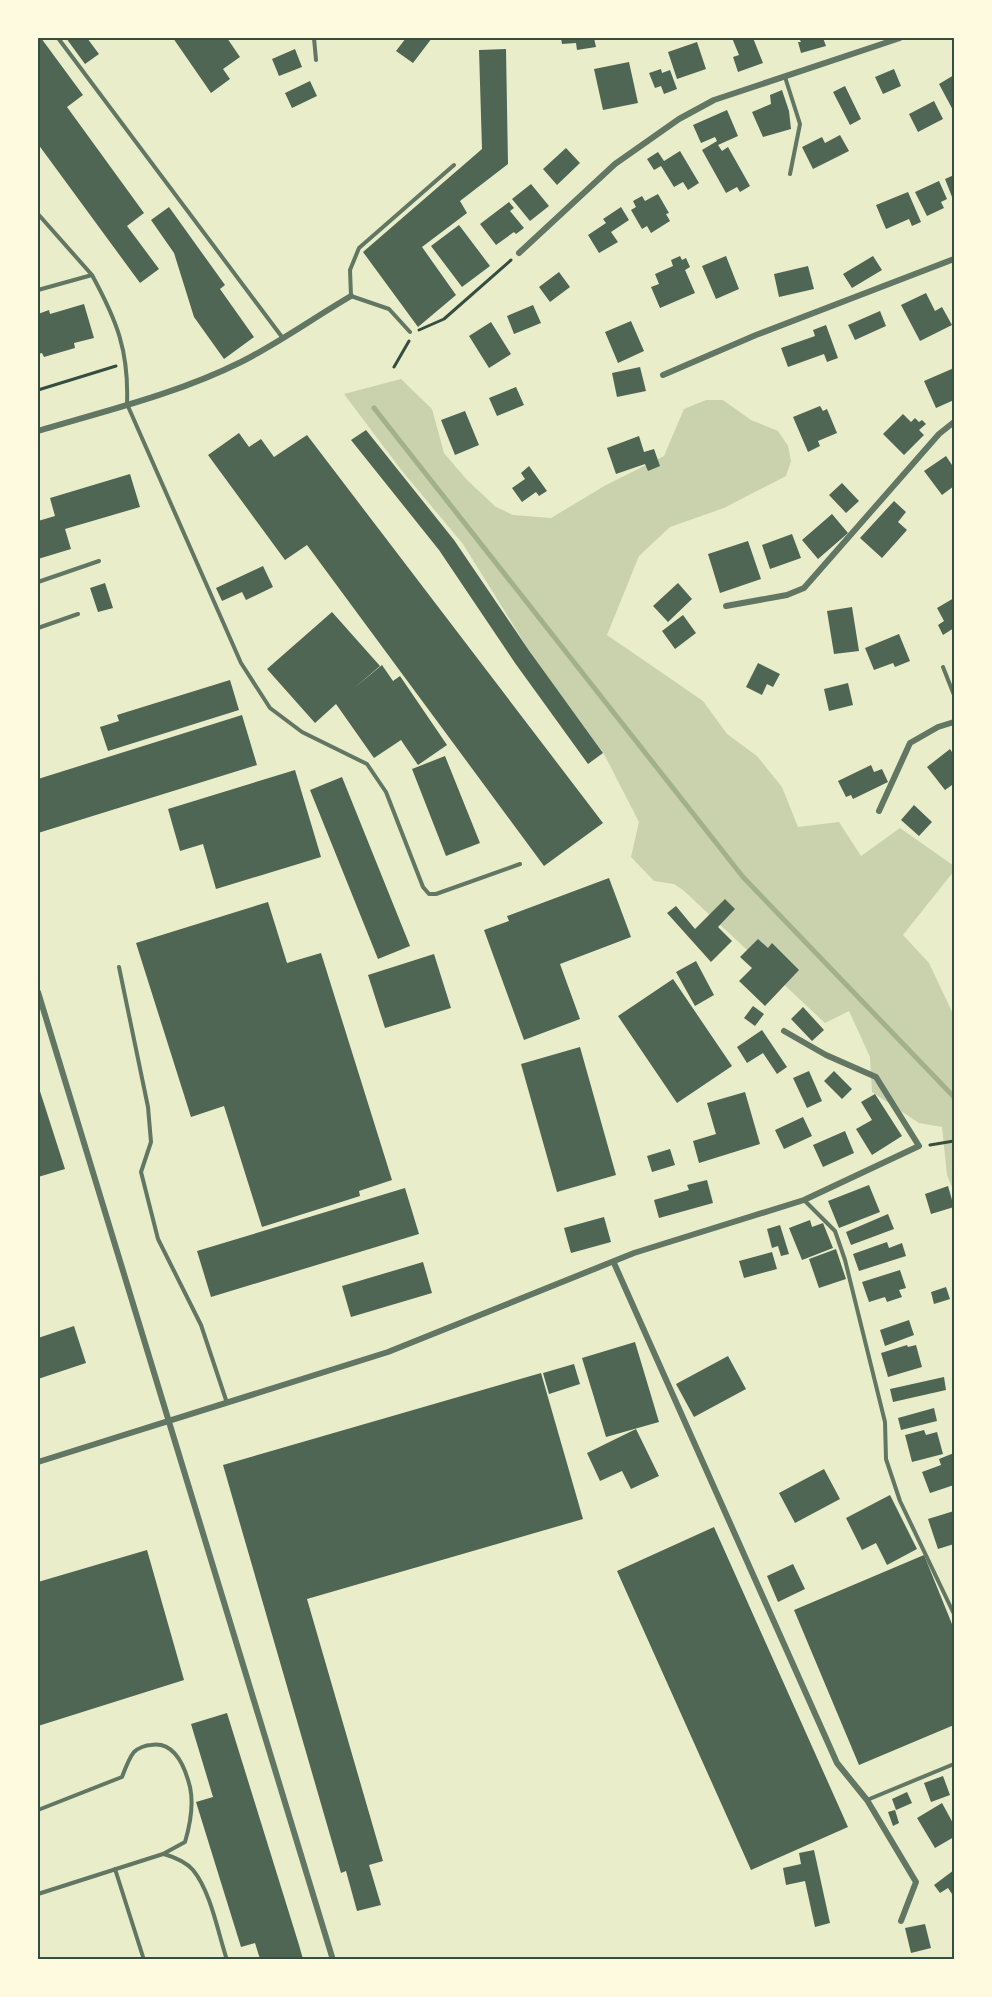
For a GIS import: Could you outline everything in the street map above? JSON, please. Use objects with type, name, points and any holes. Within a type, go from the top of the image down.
[{"type":"street","points":[[519,253],[615,164],[679,119],[714,100],[900,38]]},
{"type":"street","points":[[663,375],[756,335],[954,259]]},
{"type":"street","points":[[38,431],[199,380],[241,362],[351,296]]},
{"type":"street","points":[[726,606],[787,595],[804,588],[939,434],[954,422]]},
{"type":"street","points":[[879,811],[910,743],[938,727],[954,722]]},
{"type":"street","points":[[38,992],[333,1959]]},
{"type":"street","points":[[38,1462],[388,1352],[614,1263],[634,1253],[804,1200],[919,1146],[876,1077],[826,1055],[784,1031]]},
{"type":"street","points":[[614,1263],[837,1763],[867,1800],[916,1882],[901,1921]]},
{"type":"lane","points":[[58,38],[282,337]]},
{"type":"lane","points":[[314,38],[316,60]]},
{"type":"lane","points":[[785,77],[800,124],[790,174]]},
{"type":"lane","points":[[410,332],[389,309],[351,296],[350,270],[359,248],[454,165]]},
{"type":"lane","points":[[38,214],[92,275],[109,307],[121,339],[126,362],[127,404],[241,663],[270,708],[302,732],[367,764],[386,792],[423,887],[429,894],[436,894],[520,864]]},
{"type":"lane","points":[[38,290],[92,275]]},
{"type":"lane","points":[[38,582],[99,561]]},
{"type":"lane","points":[[38,628],[78,614]]},
{"type":"lane","points":[[943,667],[954,695]]},
{"type":"lane","points":[[118,967],[148,1107],[151,1142],[141,1172],[158,1239],[201,1325],[227,1404]]},
{"type":"lane","points":[[804,1200],[835,1232],[845,1260],[885,1422],[886,1459],[900,1501],[954,1614]]},
{"type":"lane","points":[[38,1810],[122,1777],[134,1752],[145,1746],[160,1743],[171,1749],[181,1765],[190,1789],[191,1822],[184,1842],[163,1854],[38,1894]]},
{"type":"lane","points":[[867,1800],[954,1764]]},
{"type":"lane","points":[[163,1854],[192,1868],[205,1891],[227,1959]]},
{"type":"lane","points":[[115,1869],[144,1959]]},
{"type":"path","points":[[394,367],[408,343],[410,332],[444,319],[519,253]]},
{"type":"path","points":[[38,390],[126,362]]},
{"type":"path","points":[[919,1146],[954,1141]]},
{"type":"green space","points":[[401,379],[432,409],[444,453],[467,480],[496,507],[513,515],[551,518],[606,485],[664,456],[684,409],[706,400],[723,400],[751,420],[778,431],[788,446],[791,461],[786,476],[724,508],[670,527],[639,556],[607,635],[703,701],[727,734],[757,756],[782,787],[798,827],[839,822],[861,856],[900,828],[954,866],[954,871],[903,935],[929,963],[954,1016],[954,1192],[947,1175],[942,1127],[919,1123],[872,1092],[870,1057],[849,1011],[825,1023],[683,890],[674,884],[654,881],[631,857],[639,822],[604,754],[535,660],[463,544],[402,471],[344,394]]},
{"type":"building","points":[[38,38],[41,38],[83,95],[67,107],[144,213],[127,226],[159,269],[140,283],[38,144]]},
{"type":"building","points":[[66,38],[87,38],[99,54],[85,64]]},
{"type":"building","points":[[173,38],[227,38],[240,57],[223,69],[230,79],[211,93]]},
{"type":"building","points":[[406,38],[432,38],[413,63],[396,51]]},
{"type":"building","points":[[561,38],[594,38],[596,47],[577,50],[576,43],[562,44]]},
{"type":"building","points":[[732,38],[753,38],[763,63],[738,72],[733,57],[739,55]]},
{"type":"building","points":[[799,38],[823,38],[826,46],[801,53]]},
{"type":"building","points":[[697,42],[706,69],[677,79],[668,52]]},
{"type":"building","points":[[295,49],[302,67],[279,76],[272,59]]},
{"type":"building","points":[[506,49],[508,164],[460,201],[467,213],[422,247],[456,295],[418,327],[363,252],[482,149],[479,50]]},
{"type":"building","points":[[629,62],[638,103],[603,110],[594,69]]},
{"type":"building","points":[[661,69],[662,73],[670,70],[677,89],[664,94],[661,86],[655,88],[649,73]]},
{"type":"building","points":[[894,69],[901,86],[883,94],[875,77]]},
{"type":"building","points":[[954,75],[954,112],[939,84]]},
{"type":"building","points":[[310,81],[317,96],[292,108],[285,93]]},
{"type":"building","points":[[845,86],[861,119],[850,125],[833,92]]},
{"type":"building","points":[[782,90],[789,111],[791,129],[763,137],[752,112],[771,104],[770,95]]},
{"type":"building","points":[[934,101],[943,119],[918,132],[909,114]]},
{"type":"building","points":[[727,110],[738,136],[718,145],[722,151],[728,147],[750,186],[740,192],[737,187],[726,193],[702,150],[717,141],[715,137],[701,143],[693,125]]},
{"type":"building","points":[[840,135],[849,151],[813,169],[802,147],[822,137],[825,143]]},
{"type":"building","points":[[566,148],[580,163],[557,185],[543,169]]},
{"type":"building","points":[[680,151],[699,183],[688,190],[683,182],[674,187],[661,166],[654,170],[647,159],[658,152],[664,161]]},
{"type":"building","points":[[954,175],[954,202],[945,179]]},
{"type":"building","points":[[939,181],[947,199],[941,202],[944,208],[927,216],[915,192]]},
{"type":"building","points":[[531,184],[549,206],[530,221],[512,199]]},
{"type":"building","points":[[908,192],[921,222],[912,226],[909,219],[886,229],[876,205]]},
{"type":"building","points":[[658,194],[669,213],[666,214],[670,221],[651,233],[647,226],[642,229],[631,210],[636,207],[633,201],[642,196],[645,201]]},
{"type":"building","points":[[509,202],[514,208],[510,211],[524,228],[496,245],[480,224]]},
{"type":"building","points":[[169,207],[225,285],[220,289],[254,337],[224,359],[194,317],[174,253],[151,220]]},
{"type":"building","points":[[621,207],[629,220],[611,232],[618,242],[599,253],[588,235],[606,223],[603,219]]},
{"type":"building","points":[[459,225],[490,266],[462,287],[431,246]]},
{"type":"building","points":[[680,256],[682,260],[686,258],[690,267],[685,270],[695,293],[660,308],[651,287],[659,284],[655,274],[673,266],[671,260]]},
{"type":"building","points":[[726,256],[739,289],[716,299],[702,266]]},
{"type":"building","points":[[873,256],[882,270],[852,288],[843,274]]},
{"type":"building","points":[[808,266],[814,289],[779,297],[774,274]]},
{"type":"building","points":[[559,272],[570,287],[550,302],[539,287]]},
{"type":"building","points":[[926,293],[935,311],[942,307],[952,325],[920,341],[901,305]]},
{"type":"building","points":[[84,304],[94,338],[74,343],[75,348],[44,357],[42,353],[38,354],[38,314],[49,310],[50,314]]},
{"type":"building","points":[[533,305],[541,323],[514,334],[507,316]]},
{"type":"building","points":[[880,311],[886,326],[855,340],[848,325]]},
{"type":"building","points":[[631,321],[644,351],[618,363],[605,332]]},
{"type":"building","points":[[491,322],[511,354],[489,368],[469,336]]},
{"type":"building","points":[[826,325],[838,358],[827,362],[824,354],[788,367],[781,348],[815,336],[813,330]]},
{"type":"building","points":[[640,367],[646,391],[617,397],[612,373]]},
{"type":"building","points":[[954,368],[954,400],[936,408],[924,381]]},
{"type":"building","points":[[516,387],[524,405],[497,416],[489,398]]},
{"type":"building","points":[[820,406],[823,411],[827,409],[837,433],[818,441],[820,446],[808,452],[793,417]]},
{"type":"building","points":[[465,411],[479,445],[455,455],[441,420]]},
{"type":"building","points":[[903,414],[911,422],[915,418],[926,424],[919,430],[924,435],[904,455],[883,434]]},
{"type":"building","points":[[366,430],[454,540],[530,652],[603,753],[588,764],[515,663],[439,550],[351,440]]},
{"type":"building","points":[[239,433],[249,447],[261,439],[274,457],[307,435],[603,823],[544,866],[307,545],[285,560],[208,455]]},
{"type":"building","points":[[639,436],[644,452],[654,449],[660,466],[648,471],[645,464],[616,474],[607,448]]},
{"type":"building","points":[[946,456],[954,468],[954,486],[942,495],[924,471]]},
{"type":"building","points":[[529,466],[547,491],[539,496],[536,492],[522,502],[512,488],[525,479],[521,473]]},
{"type":"building","points":[[130,474],[140,507],[65,529],[71,549],[38,559],[38,521],[55,516],[50,498]]},
{"type":"building","points":[[842,483],[859,501],[846,513],[829,495]]},
{"type":"building","points":[[894,501],[906,512],[898,522],[907,530],[882,558],[860,538]]},
{"type":"building","points":[[832,514],[848,533],[818,559],[802,540]]},
{"type":"building","points":[[792,534],[801,558],[770,569],[762,545]]},
{"type":"building","points":[[748,541],[761,579],[720,593],[708,554]]},
{"type":"building","points":[[263,566],[273,587],[246,600],[242,592],[222,601],[216,588]]},
{"type":"building","points":[[105,583],[113,608],[98,612],[90,588]]},
{"type":"building","points":[[678,583],[692,599],[668,622],[653,606]]},
{"type":"building","points":[[954,598],[954,628],[943,635],[938,625],[944,621],[937,608]]},
{"type":"building","points":[[852,607],[859,651],[834,654],[827,611]]},
{"type":"building","points":[[332,612],[380,666],[353,689],[382,665],[393,681],[400,676],[447,745],[418,765],[401,740],[374,758],[336,704],[315,723],[267,669]]},
{"type":"building","points":[[683,615],[696,633],[675,649],[662,631]]},
{"type":"building","points":[[899,634],[910,661],[895,667],[893,663],[874,670],[865,648]]},
{"type":"building","points":[[758,663],[780,674],[773,687],[767,684],[762,695],[746,687]]},
{"type":"building","points":[[230,680],[239,710],[108,751],[100,727],[119,721],[117,715]]},
{"type":"building","points":[[848,683],[853,705],[829,711],[824,689]]},
{"type":"building","points":[[242,715],[257,765],[38,833],[38,779]]},
{"type":"building","points":[[950,749],[954,755],[954,789],[952,785],[945,790],[927,767]]},
{"type":"building","points":[[445,756],[480,843],[446,856],[412,769]]},
{"type":"building","points":[[871,765],[874,772],[882,769],[888,782],[853,799],[851,795],[846,797],[838,781]]},
{"type":"building","points":[[295,770],[321,857],[216,889],[203,844],[180,851],[168,809]]},
{"type":"building","points":[[342,777],[410,946],[378,959],[310,790]]},
{"type":"building","points":[[914,805],[932,822],[919,836],[901,820]]},
{"type":"building","points":[[609,878],[631,937],[560,964],[580,1019],[524,1040],[484,930],[509,921],[507,916]]},
{"type":"building","points":[[725,899],[735,909],[718,927],[732,941],[711,962],[667,913],[676,906],[695,929]]},
{"type":"building","points":[[268,902],[287,963],[321,953],[392,1180],[359,1191],[360,1196],[262,1227],[224,1106],[191,1117],[136,943]]},
{"type":"building","points":[[758,939],[768,948],[772,943],[799,970],[765,1006],[739,981],[752,968],[740,957]]},
{"type":"building","points":[[434,954],[451,1008],[385,1028],[368,975]]},
{"type":"building","points":[[696,961],[714,995],[695,1006],[676,972]]},
{"type":"building","points":[[673,979],[732,1066],[677,1103],[618,1016]]},
{"type":"building","points":[[753,1006],[764,1014],[755,1026],[744,1018]]},
{"type":"building","points":[[803,1007],[824,1030],[812,1041],[791,1019]]},
{"type":"building","points":[[762,1030],[787,1067],[777,1074],[763,1053],[747,1063],[737,1047]]},
{"type":"building","points":[[580,1047],[616,1175],[557,1192],[521,1064]]},
{"type":"building","points":[[809,1071],[822,1101],[807,1108],[793,1078]]},
{"type":"building","points":[[834,1071],[852,1089],[842,1099],[824,1081]]},
{"type":"building","points":[[38,1085],[65,1169],[38,1177]]},
{"type":"building","points":[[745,1092],[760,1144],[699,1163],[693,1141],[716,1134],[707,1103]]},
{"type":"building","points":[[875,1094],[902,1136],[872,1155],[856,1129],[872,1120],[861,1102]]},
{"type":"building","points":[[803,1117],[812,1136],[784,1149],[775,1130]]},
{"type":"building","points":[[845,1131],[854,1153],[823,1167],[813,1145]]},
{"type":"building","points":[[670,1149],[675,1165],[652,1172],[647,1156]]},
{"type":"building","points":[[707,1180],[713,1203],[659,1218],[654,1200],[689,1190],[687,1185]]},
{"type":"building","points":[[869,1185],[880,1212],[839,1228],[828,1201]]},
{"type":"building","points":[[948,1186],[954,1207],[931,1214],[925,1194]]},
{"type":"building","points":[[405,1188],[419,1234],[211,1297],[197,1251]]},
{"type":"building","points":[[888,1214],[894,1229],[851,1245],[846,1232]]},
{"type":"building","points":[[604,1217],[611,1242],[571,1253],[564,1228]]},
{"type":"building","points":[[810,1220],[812,1227],[823,1223],[833,1248],[802,1260],[789,1228]]},
{"type":"building","points":[[780,1225],[789,1254],[781,1256],[778,1246],[772,1248],[767,1229]]},
{"type":"building","points":[[887,1242],[889,1248],[902,1243],[906,1256],[859,1271],[853,1254]]},
{"type":"building","points":[[836,1249],[846,1279],[819,1288],[809,1259]]},
{"type":"building","points":[[772,1252],[777,1269],[744,1278],[739,1261]]},
{"type":"building","points":[[423,1262],[432,1293],[351,1317],[342,1286]]},
{"type":"building","points":[[900,1270],[906,1288],[899,1290],[902,1297],[887,1302],[885,1297],[869,1302],[862,1282]]},
{"type":"building","points":[[946,1287],[950,1299],[934,1304],[931,1292]]},
{"type":"building","points":[[909,1320],[914,1335],[885,1346],[880,1330]]},
{"type":"building","points":[[74,1326],[86,1363],[38,1379],[38,1338]]},
{"type":"building","points":[[635,1342],[659,1422],[606,1437],[582,1358]]},
{"type":"building","points":[[907,1345],[908,1347],[916,1345],[922,1367],[888,1377],[881,1353]]},
{"type":"building","points":[[728,1356],[746,1389],[694,1417],[676,1384]]},
{"type":"building","points":[[574,1364],[580,1384],[549,1394],[543,1373]]},
{"type":"building","points":[[541,1373],[583,1519],[307,1599],[383,1861],[369,1865],[381,1905],[357,1911],[346,1871],[341,1873],[223,1465]]},
{"type":"building","points":[[944,1377],[946,1390],[893,1402],[890,1389]]},
{"type":"building","points":[[934,1408],[937,1421],[901,1430],[898,1418]]},
{"type":"building","points":[[636,1429],[659,1476],[631,1489],[622,1471],[600,1481],[587,1453]]},
{"type":"building","points":[[924,1430],[926,1435],[937,1432],[943,1454],[912,1462],[905,1435]]},
{"type":"building","points":[[954,1453],[954,1485],[930,1493],[922,1472],[941,1465],[939,1459]]},
{"type":"building","points":[[824,1469],[840,1499],[795,1523],[779,1493]]},
{"type":"building","points":[[890,1495],[917,1549],[887,1565],[876,1543],[862,1550],[846,1518]]},
{"type":"building","points":[[954,1511],[954,1544],[938,1549],[928,1519]]},
{"type":"building","points":[[714,1527],[848,1827],[751,1870],[617,1571]]},
{"type":"building","points":[[147,1550],[184,1680],[38,1726],[38,1582]]},
{"type":"building","points":[[924,1555],[954,1629],[954,1725],[859,1765],[794,1610]]},
{"type":"building","points":[[793,1564],[805,1589],[778,1602],[767,1576]]},
{"type":"building","points":[[227,1713],[303,1959],[260,1959],[255,1943],[241,1947],[196,1802],[213,1797],[191,1724]]},
{"type":"building","points":[[943,1776],[950,1795],[931,1802],[924,1783]]},
{"type":"building","points":[[907,1792],[912,1803],[896,1810],[892,1799]]},
{"type":"building","points":[[942,1803],[954,1825],[954,1837],[935,1848],[917,1818]]},
{"type":"building","points":[[895,1810],[899,1823],[893,1826],[888,1812]]},
{"type":"building","points":[[814,1850],[830,1923],[815,1927],[805,1881],[786,1885],[783,1868],[801,1864],[799,1853]]},
{"type":"building","points":[[954,1870],[954,1897],[948,1888],[940,1893],[934,1885]]},
{"type":"building","points":[[925,1924],[931,1948],[911,1953],[905,1928]]},
{"type":"waterway","points":[[374,408],[743,877],[954,1097]]}]
